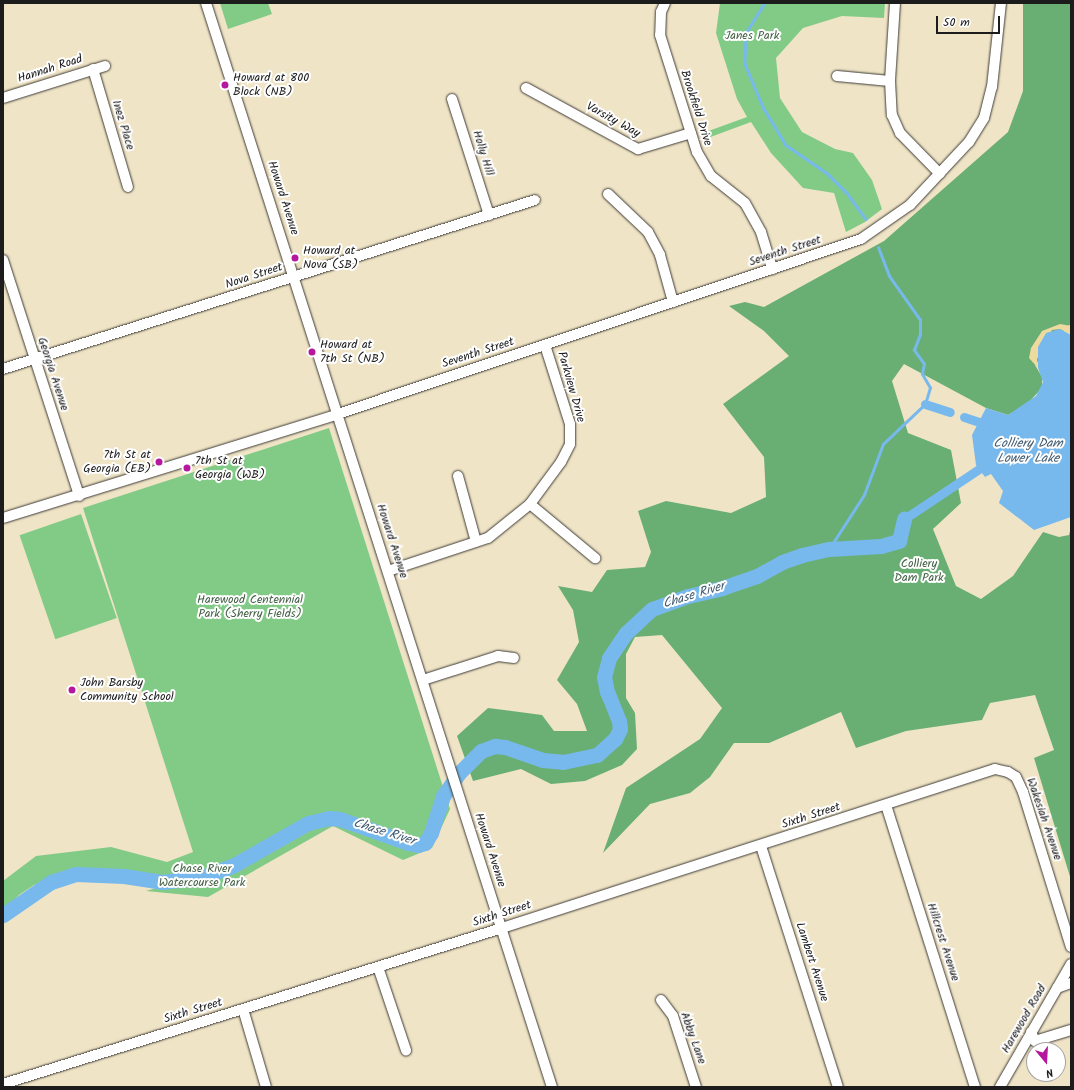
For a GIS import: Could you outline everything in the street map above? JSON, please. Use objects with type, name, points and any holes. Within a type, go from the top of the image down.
[{"type":"street","name":"Howard Avenue","points":[[206,3],[552,1087]]},
{"type":"street","name":"Brookfield Drive","points":[[665,3],[661,12],[660,36],[696,152],[711,176],[745,203],[761,232],[772,269]]},
{"type":"street","points":[[896,3],[890,81],[892,115],[900,133],[940,174]]},
{"type":"street","name":"Seventh Street","points":[[3,518],[79,496],[338,414],[861,239],[910,205],[969,142],[984,118],[992,87],[1001,3]]},
{"type":"street","name":"Hannah Road","points":[[3,98],[105,66]]},
{"type":"street","name":"Inez Place","points":[[93,69],[128,187]]},
{"type":"street","points":[[837,76],[890,81]]},
{"type":"street","name":"Varsity Way","points":[[526,88],[638,149],[691,133]]},
{"type":"street","name":"Holly Hill","points":[[452,99],[489,215]]},
{"type":"street","points":[[608,194],[648,232],[660,256],[673,302]]},
{"type":"street","name":"Nova Street","points":[[3,369],[535,200]]},
{"type":"street","name":"Georgia Avenue","points":[[3,260],[17,298],[33,359],[79,496]]},
{"type":"street","name":"Parkview Drive","points":[[388,571],[488,538],[530,504],[561,462],[570,444],[570,424],[545,345]]},
{"type":"street","points":[[458,476],[476,542]]},
{"type":"street","points":[[530,504],[595,558]]},
{"type":"street","points":[[422,680],[498,656],[514,658]]},
{"type":"street","name":"Sixth Street","points":[[3,1084],[761,846],[995,769],[1008,772]]},
{"type":"street","name":"Wakesiah Avenue","points":[[1008,772],[1016,777],[1023,792],[1071,947]]},
{"type":"street","name":"Hillcrest Avenue","points":[[886,805],[975,1087]]},
{"type":"street","name":"Lambert Avenue","points":[[761,846],[838,1087]]},
{"type":"street","name":"Harewood Road","points":[[1000,1087],[1071,964]]},
{"type":"street","points":[[378,967],[406,1050]]},
{"type":"street","points":[[1057,988],[1071,984]]},
{"type":"street","name":"Abby Lane","points":[[661,1000],[673,1016],[696,1087]]},
{"type":"street","points":[[242,1009],[266,1087]]},
{"type":"street","points":[[1032,1032],[1035,1041],[1071,1030]]},
{"type":"green space","points":[[220,3],[268,3],[272,14],[228,29]]},
{"type":"green space","name":"Janes Park","points":[[720,3],[885,3],[884,18],[842,16],[803,28],[776,58],[780,98],[802,132],[835,149],[853,153],[872,180],[882,209],[865,222],[846,232],[834,193],[803,188],[771,153],[751,122],[705,139],[703,133],[747,117],[737,99],[716,33]]},
{"type":"green space","name":"Colliery Dam Park","points":[[1023,3],[1071,3],[1071,326],[1069,325],[1035,365],[1042,377],[1042,388],[1027,404],[1008,415],[986,408],[904,364],[892,381],[908,433],[951,450],[961,503],[933,529],[956,586],[981,599],[1013,576],[1043,532],[1059,537],[1069,535],[1071,527],[1071,880],[1034,758],[1054,750],[1035,695],[990,703],[982,720],[906,731],[856,748],[841,712],[769,743],[734,743],[710,777],[690,793],[650,804],[603,853],[626,788],[700,739],[722,708],[662,635],[635,637],[626,654],[626,698],[635,713],[637,749],[622,765],[585,781],[551,784],[521,769],[473,781],[457,736],[488,708],[542,715],[554,731],[587,731],[577,704],[557,680],[579,642],[573,610],[558,586],[592,592],[607,570],[645,567],[651,552],[638,511],[666,501],[731,513],[766,497],[764,457],[723,404],[789,356],[764,331],[729,306],[745,302],[764,307],[884,241],[1008,132],[1023,91]]},
{"type":"green space","name":"Harewood Centennial Park (Sherry Fields)","points":[[329,428],[450,809],[432,848],[403,860],[333,826],[208,897],[146,891],[163,886],[86,874],[34,885],[19,895],[3,912],[3,881],[36,856],[111,847],[167,862],[193,852],[83,508]]},
{"type":"green space","points":[[81,514],[117,618],[55,639],[20,535]]},
{"type":"sand","points":[[1060,324],[1071,326],[1071,335],[1060,329],[1052,330],[1037,359],[1038,368],[1029,358],[1031,348],[1042,331]]},
{"type":"water","name":"Colliery Dam Lower Lake","points":[[1060,329],[1071,335],[1071,517],[1034,530],[999,503],[1003,491],[991,474],[985,477],[976,465],[972,435],[986,408],[1008,415],[1036,396],[1043,382],[1038,368],[1038,347],[1046,333]]},
{"type":"waterway","points":[[765,3],[746,34],[745,64],[763,107],[786,145],[827,173],[847,193],[866,219]]},
{"type":"waterway","points":[[829,549],[864,495],[883,444],[925,404],[930,388],[922,374],[924,364],[914,350],[920,334],[920,320],[889,276],[878,248]]},
{"type":"waterway","points":[[925,404],[950,412]]},
{"type":"waterway","points":[[964,417],[979,422]]},
{"type":"waterway","name":"Chase River","points":[[904,519],[979,469]]},
{"type":"waterway","name":"Chase River","points":[[3,915],[51,882],[75,874],[124,876],[162,882],[203,877],[234,865],[308,823],[329,818],[340,819],[408,843],[418,845],[425,843],[431,833],[443,796],[459,773],[481,751],[495,746],[505,747],[542,760],[563,762],[597,755],[615,739],[620,729],[619,721],[607,692],[604,677],[609,658],[626,633],[652,609],[688,596],[722,588],[757,576],[782,562],[802,555],[829,549],[881,546],[899,541],[904,519]]},
{"type":"place","name":"Howard at 800 Block (NB)","points":[[225,85]]},
{"type":"place","name":"Howard at Nova (SB)","points":[[295,258]]},
{"type":"place","name":"Howard at 7th St (NB)","points":[[312,352]]},
{"type":"place","name":"7th St at Georgia (EB)","points":[[159,462]]},
{"type":"place","name":"7th St at Georgia (WB)","points":[[187,468]]},
{"type":"place","name":"John Barsby Community School","points":[[72,690]]},
{"type":"park label","name":"Chase River Watercourse Park","points":[[202,876]]}]
